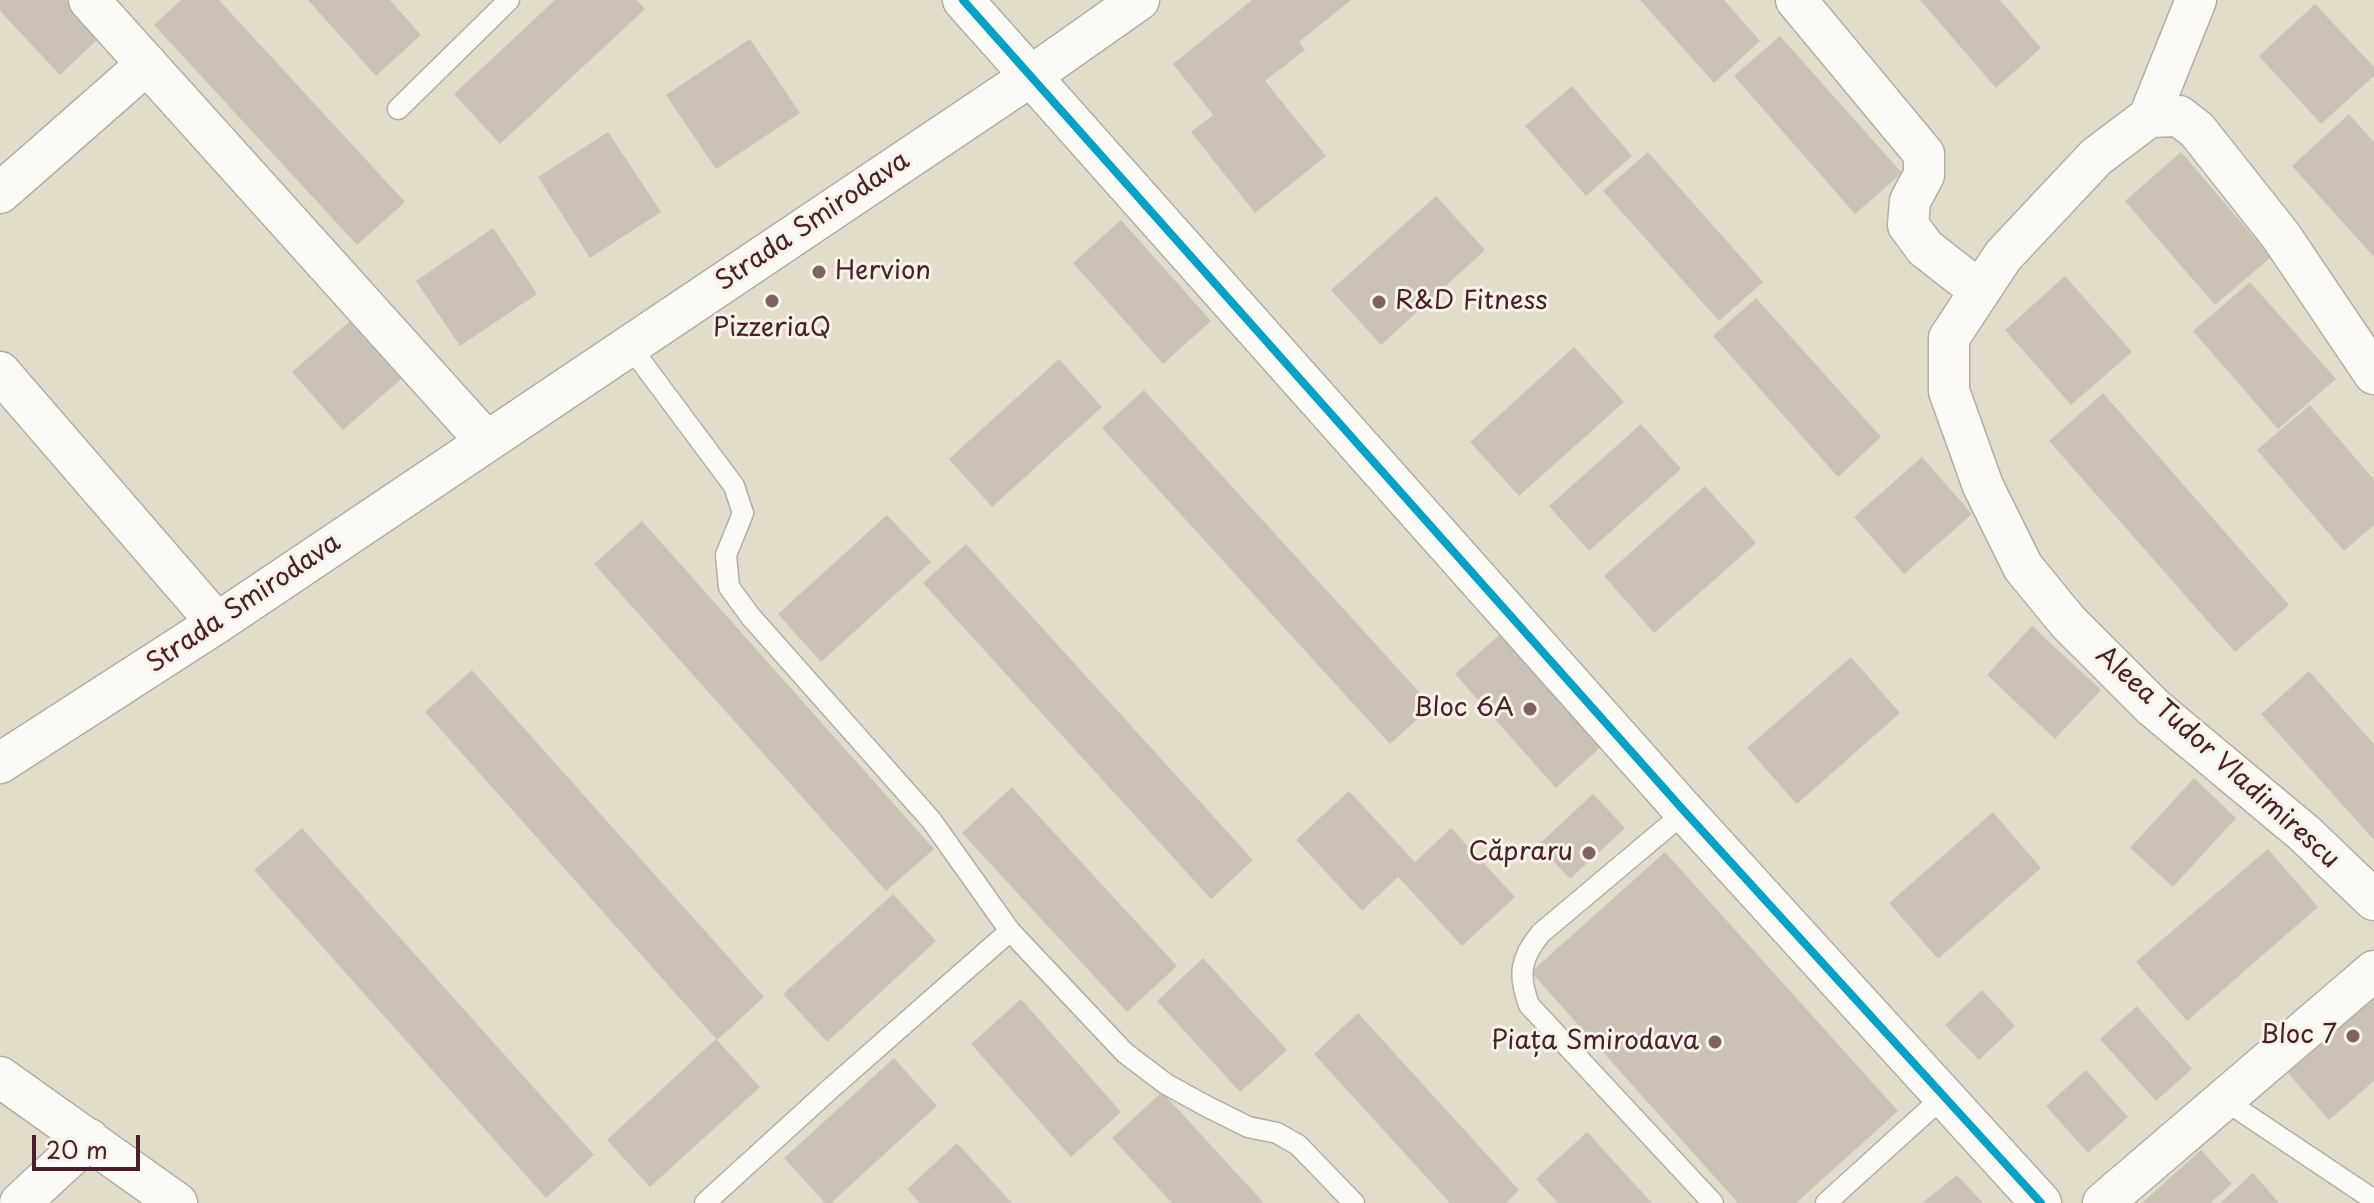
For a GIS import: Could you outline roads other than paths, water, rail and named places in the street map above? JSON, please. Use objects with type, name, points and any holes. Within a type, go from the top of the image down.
[{"type":"street","points":[[89,0],[486,441]]},
{"type":"street","points":[[963,0],[1685,812],[2041,1203]]},
{"type":"street","name":"Strada Smirodava","points":[[0,763],[217,623],[1031,76],[1139,0]]},
{"type":"street","points":[[1796,0],[1924,154],[1924,175],[1910,201],[1908,225],[1925,248],[1980,291]]},
{"type":"street","points":[[2196,0],[2149,117],[2179,116],[2197,130],[2281,236],[2374,374]]},
{"type":"street","points":[[0,193],[147,64]]},
{"type":"street","name":"Aleea Tudor Vladimirescu","points":[[2149,117],[2096,157],[2003,256],[1949,338],[1949,391],[1983,486],[2023,567],[2068,622],[2154,708],[2304,833],[2374,900]]},
{"type":"street","points":[[0,372],[217,623]]},
{"type":"street","points":[[2103,1203],[2374,971]]},
{"type":"street","points":[[0,1077],[177,1203]]},
{"type":"street","points":[[20,1203],[89,1139]]},
{"type":"lane","points":[[398,109],[509,0]]},
{"type":"lane","points":[[629,345],[734,486],[743,513],[726,555],[729,587],[751,617],[931,820],[1010,931],[1125,1053],[1166,1084],[1208,1107],[1248,1127],[1277,1133],[1298,1145],[1354,1203]]},
{"type":"lane","points":[[1685,812],[1541,933],[1530,946],[1522,967],[1522,984],[1529,1005],[1713,1203]]},
{"type":"lane","points":[[705,1203],[1010,931]]},
{"type":"lane","points":[[1826,1203],[1944,1096]]},
{"type":"lane","points":[[2223,1099],[2374,1200]]},
{"type":"place","name":"Hervion","points":[[819,272]]},
{"type":"place","name":"PizzeriaQ","points":[[772,301]]},
{"type":"place","name":"R&D Fitness","points":[[1379,302]]},
{"type":"place","name":"Bloc 6A","points":[[1530,709]]},
{"type":"place","name":"Căpraru","points":[[1589,853]]},
{"type":"place","name":"Bloc 7","points":[[2353,1036]]},
{"type":"place","name":"Piața Smirodava","points":[[1715,1042]]}]
